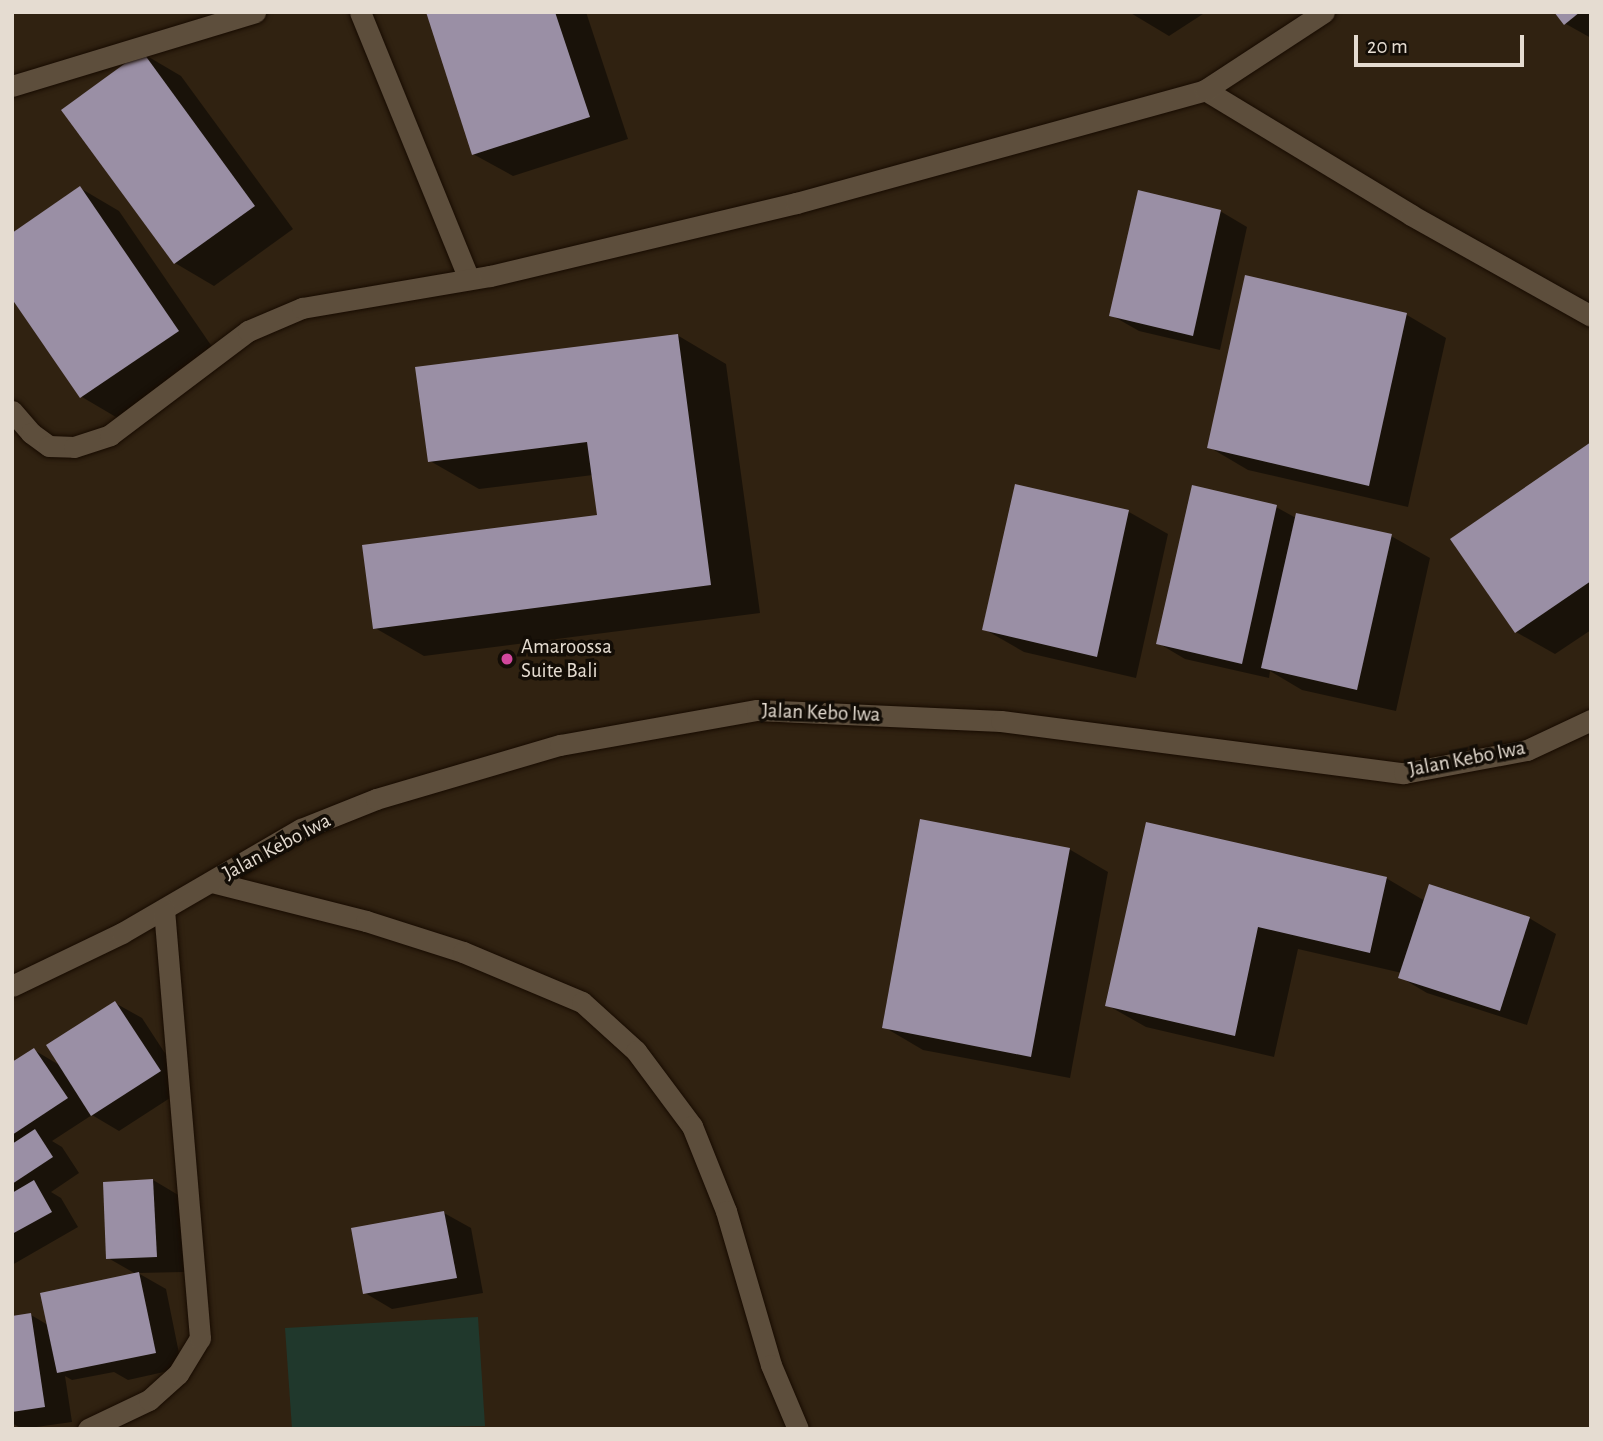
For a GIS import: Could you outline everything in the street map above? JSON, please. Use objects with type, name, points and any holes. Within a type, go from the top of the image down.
[{"type":"street","points":[[12,86],[254,12]]},
{"type":"street","points":[[360,12],[469,279]]},
{"type":"street","points":[[12,411],[31,433],[49,446],[74,447],[110,435],[248,331],[302,308],[469,279],[796,203],[1205,90],[1324,12]]},
{"type":"street","points":[[1205,90],[1411,215],[1591,316]]},
{"type":"street","name":"Jalan Kebo Iwa","points":[[12,986],[164,909],[301,829],[376,799],[560,745],[757,710],[1001,721],[1404,773],[1527,750],[1591,720]]},
{"type":"street","points":[[212,882],[366,921],[463,952],[582,1002],[636,1051],[692,1126],[726,1211],[771,1365],[798,1429]]},
{"type":"street","points":[[88,1429],[149,1400],[178,1374],[200,1338],[164,909]]},
{"type":"green space","points":[[478,1317],[485,1426],[292,1429],[285,1328]]},
{"type":"building","points":[[426,12],[555,12],[590,117],[472,155]]},
{"type":"building","points":[[1554,12],[1580,12],[1564,25]]},
{"type":"building","points":[[142,51],[255,206],[174,264],[61,110]]},
{"type":"building","points":[[80,186],[179,331],[80,398],[12,299],[12,233]]},
{"type":"building","points":[[1138,190],[1221,210],[1193,336],[1109,316]]},
{"type":"building","points":[[1245,275],[1407,313],[1369,486],[1207,448]]},
{"type":"building","points":[[678,334],[711,585],[373,629],[362,545],[597,515],[587,442],[428,462],[415,367]]},
{"type":"building","points":[[1591,442],[1591,581],[1515,633],[1450,539]]},
{"type":"building","points":[[1015,484],[1129,510],[1097,657],[982,630]]},
{"type":"building","points":[[1192,485],[1277,505],[1242,664],[1156,644]]},
{"type":"building","points":[[1296,513],[1392,534],[1357,690],[1261,668]]},
{"type":"building","points":[[920,819],[1070,848],[1031,1057],[882,1028]]},
{"type":"building","points":[[1146,822],[1387,877],[1370,953],[1258,927],[1235,1036],[1105,1006]]},
{"type":"building","points":[[1429,884],[1530,917],[1500,1011],[1398,978]]},
{"type":"building","points":[[115,1001],[161,1071],[91,1116],[46,1045]]},
{"type":"building","points":[[34,1048],[68,1098],[12,1135],[12,1062]]},
{"type":"building","points":[[35,1129],[53,1157],[12,1184],[12,1144]]},
{"type":"building","points":[[153,1179],[157,1257],[106,1259],[103,1182]]},
{"type":"building","points":[[34,1180],[52,1212],[12,1234],[12,1193]]},
{"type":"building","points":[[444,1211],[457,1278],[363,1294],[351,1228]]},
{"type":"building","points":[[139,1272],[156,1353],[57,1373],[40,1293]]},
{"type":"building","points":[[31,1313],[45,1407],[12,1412],[12,1316]]},
{"type":"place","name":"Amaroossa Suite Bali","points":[[507,659]]}]
